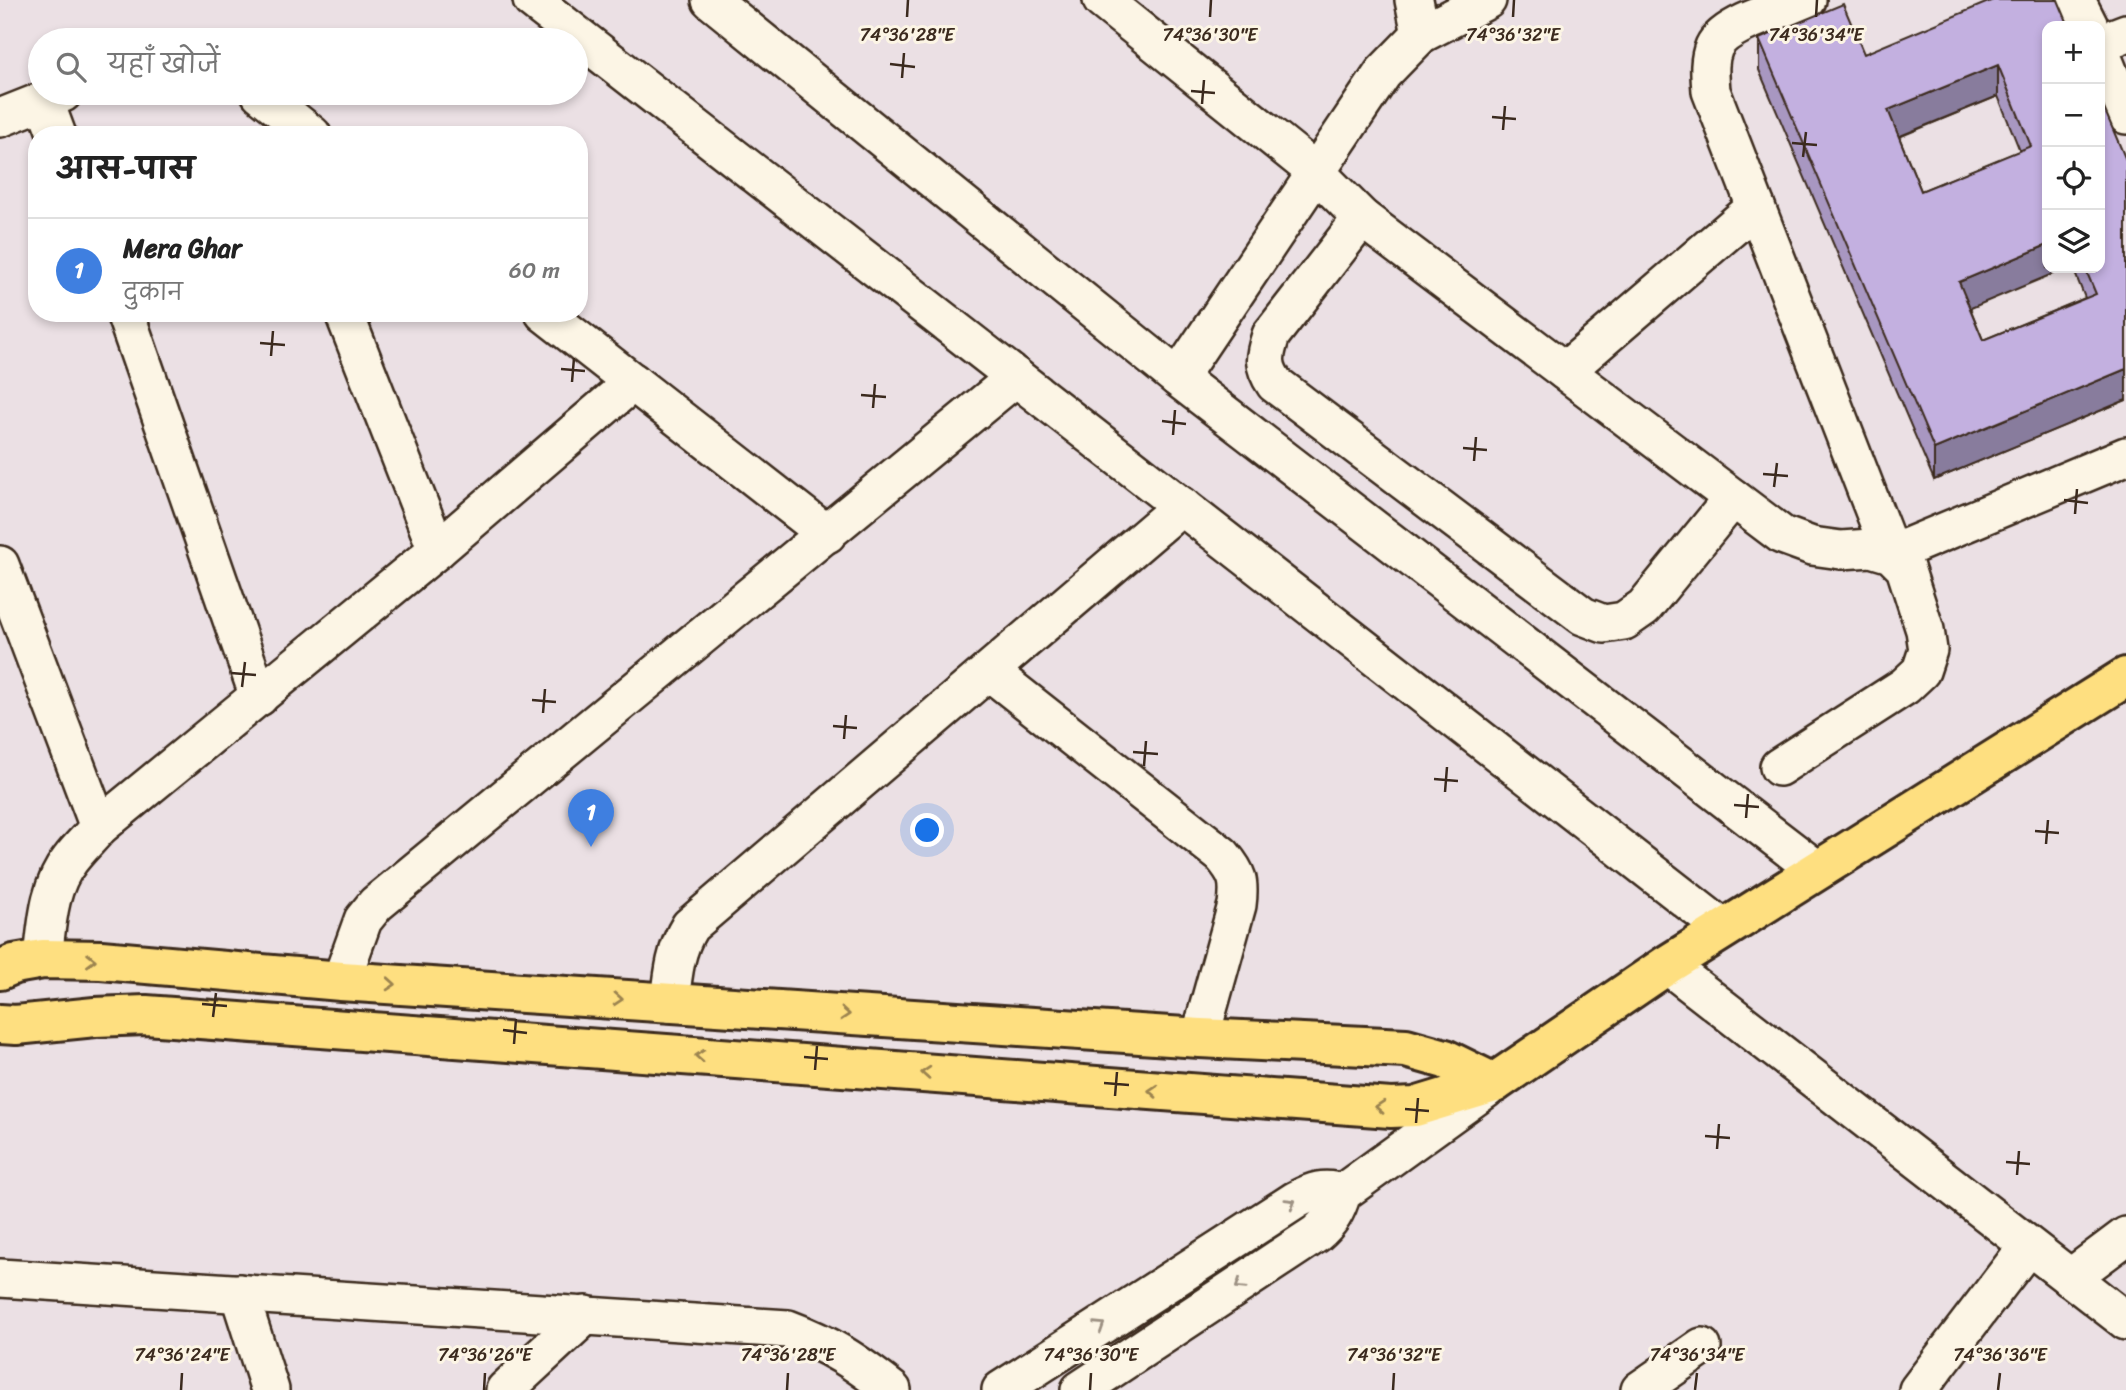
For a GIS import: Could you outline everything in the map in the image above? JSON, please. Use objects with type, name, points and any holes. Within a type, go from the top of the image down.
[{"type":"main road","points":[[0,1024],[146,1015],[1391,1108],[1415,1107],[1494,1083],[1667,965],[2126,677]]},
{"type":"main road","points":[[0,970],[14,964],[43,959],[102,960],[341,981],[1200,1038],[1406,1048],[1445,1059],[1494,1083]]},
{"type":"street","points":[[532,0],[568,28]]},
{"type":"street","points":[[711,0],[1178,378],[1817,870]]},
{"type":"street","points":[[1102,0],[1316,173],[1362,218],[1782,536],[1812,547],[1841,550],[1871,548],[1891,554],[2126,456]]},
{"type":"street","points":[[1178,378],[1384,73],[1416,9],[1487,0]]},
{"type":"street","points":[[1779,767],[1905,686],[1921,671],[1928,650],[1925,629],[1905,568],[1891,554],[1711,91],[1709,67],[1715,45],[1733,28],[1807,0]]},
{"type":"street","points":[[2076,0],[2086,21]]},
{"type":"street","points":[[2105,41],[2126,33]]},
{"type":"street","points":[[588,44],[1724,929]]},
{"type":"street","points":[[2105,63],[2126,115]]},
{"type":"street","points":[[0,118],[33,105]]},
{"type":"street","points":[[54,105],[56,126]]},
{"type":"street","points":[[275,105],[301,126]]},
{"type":"street","points":[[1565,371],[1756,207]]},
{"type":"street","points":[[1362,218],[1271,335],[1265,354],[1265,370],[1275,384],[1583,616],[1604,624],[1624,621],[1644,607],[1733,498]]},
{"type":"street","points":[[128,322],[259,697]]},
{"type":"street","points":[[348,322],[437,550]]},
{"type":"street","points":[[556,322],[827,534]]},
{"type":"street","points":[[341,981],[363,920],[376,904],[1016,377]]},
{"type":"street","points":[[43,959],[50,906],[57,882],[68,861],[99,827],[437,550],[633,382]]},
{"type":"street","points":[[670,1003],[676,955],[690,926],[1182,506]]},
{"type":"street","points":[[0,565],[99,827]]},
{"type":"street","points":[[990,672],[1222,855],[1234,869],[1239,886],[1237,905],[1200,1038]]},
{"type":"street","points":[[1667,965],[2126,1321]]},
{"type":"street","points":[[1080,1390],[1316,1234],[1328,1224],[1337,1210],[1342,1193],[1494,1083]]},
{"type":"street","points":[[1001,1390],[1296,1200],[1328,1189],[1342,1193]]},
{"type":"street","points":[[2070,1278],[2126,1236]]},
{"type":"street","points":[[1918,1390],[2028,1246]]},
{"type":"street","points":[[0,1278],[788,1329],[822,1342],[852,1359],[892,1390]]},
{"type":"street","points":[[239,1293],[270,1390]]},
{"type":"street","points":[[505,1390],[586,1315]]},
{"type":"street","points":[[1640,1390],[1702,1347]]},
{"type":"building","points":[[1993,0],[2058,0],[2067,21],[2042,21],[2042,247],[1959,282],[1983,340],[2096,294],[2087,273],[2105,273],[2105,111],[2126,160],[2126,369],[1934,449],[1759,39],[1843,4],[1864,54]],"holes":[[[1998,65],[2031,146],[1921,191],[1888,110]]]},
{"type":"place","name":"Mera Ghar","points":[[591,847]]}]
